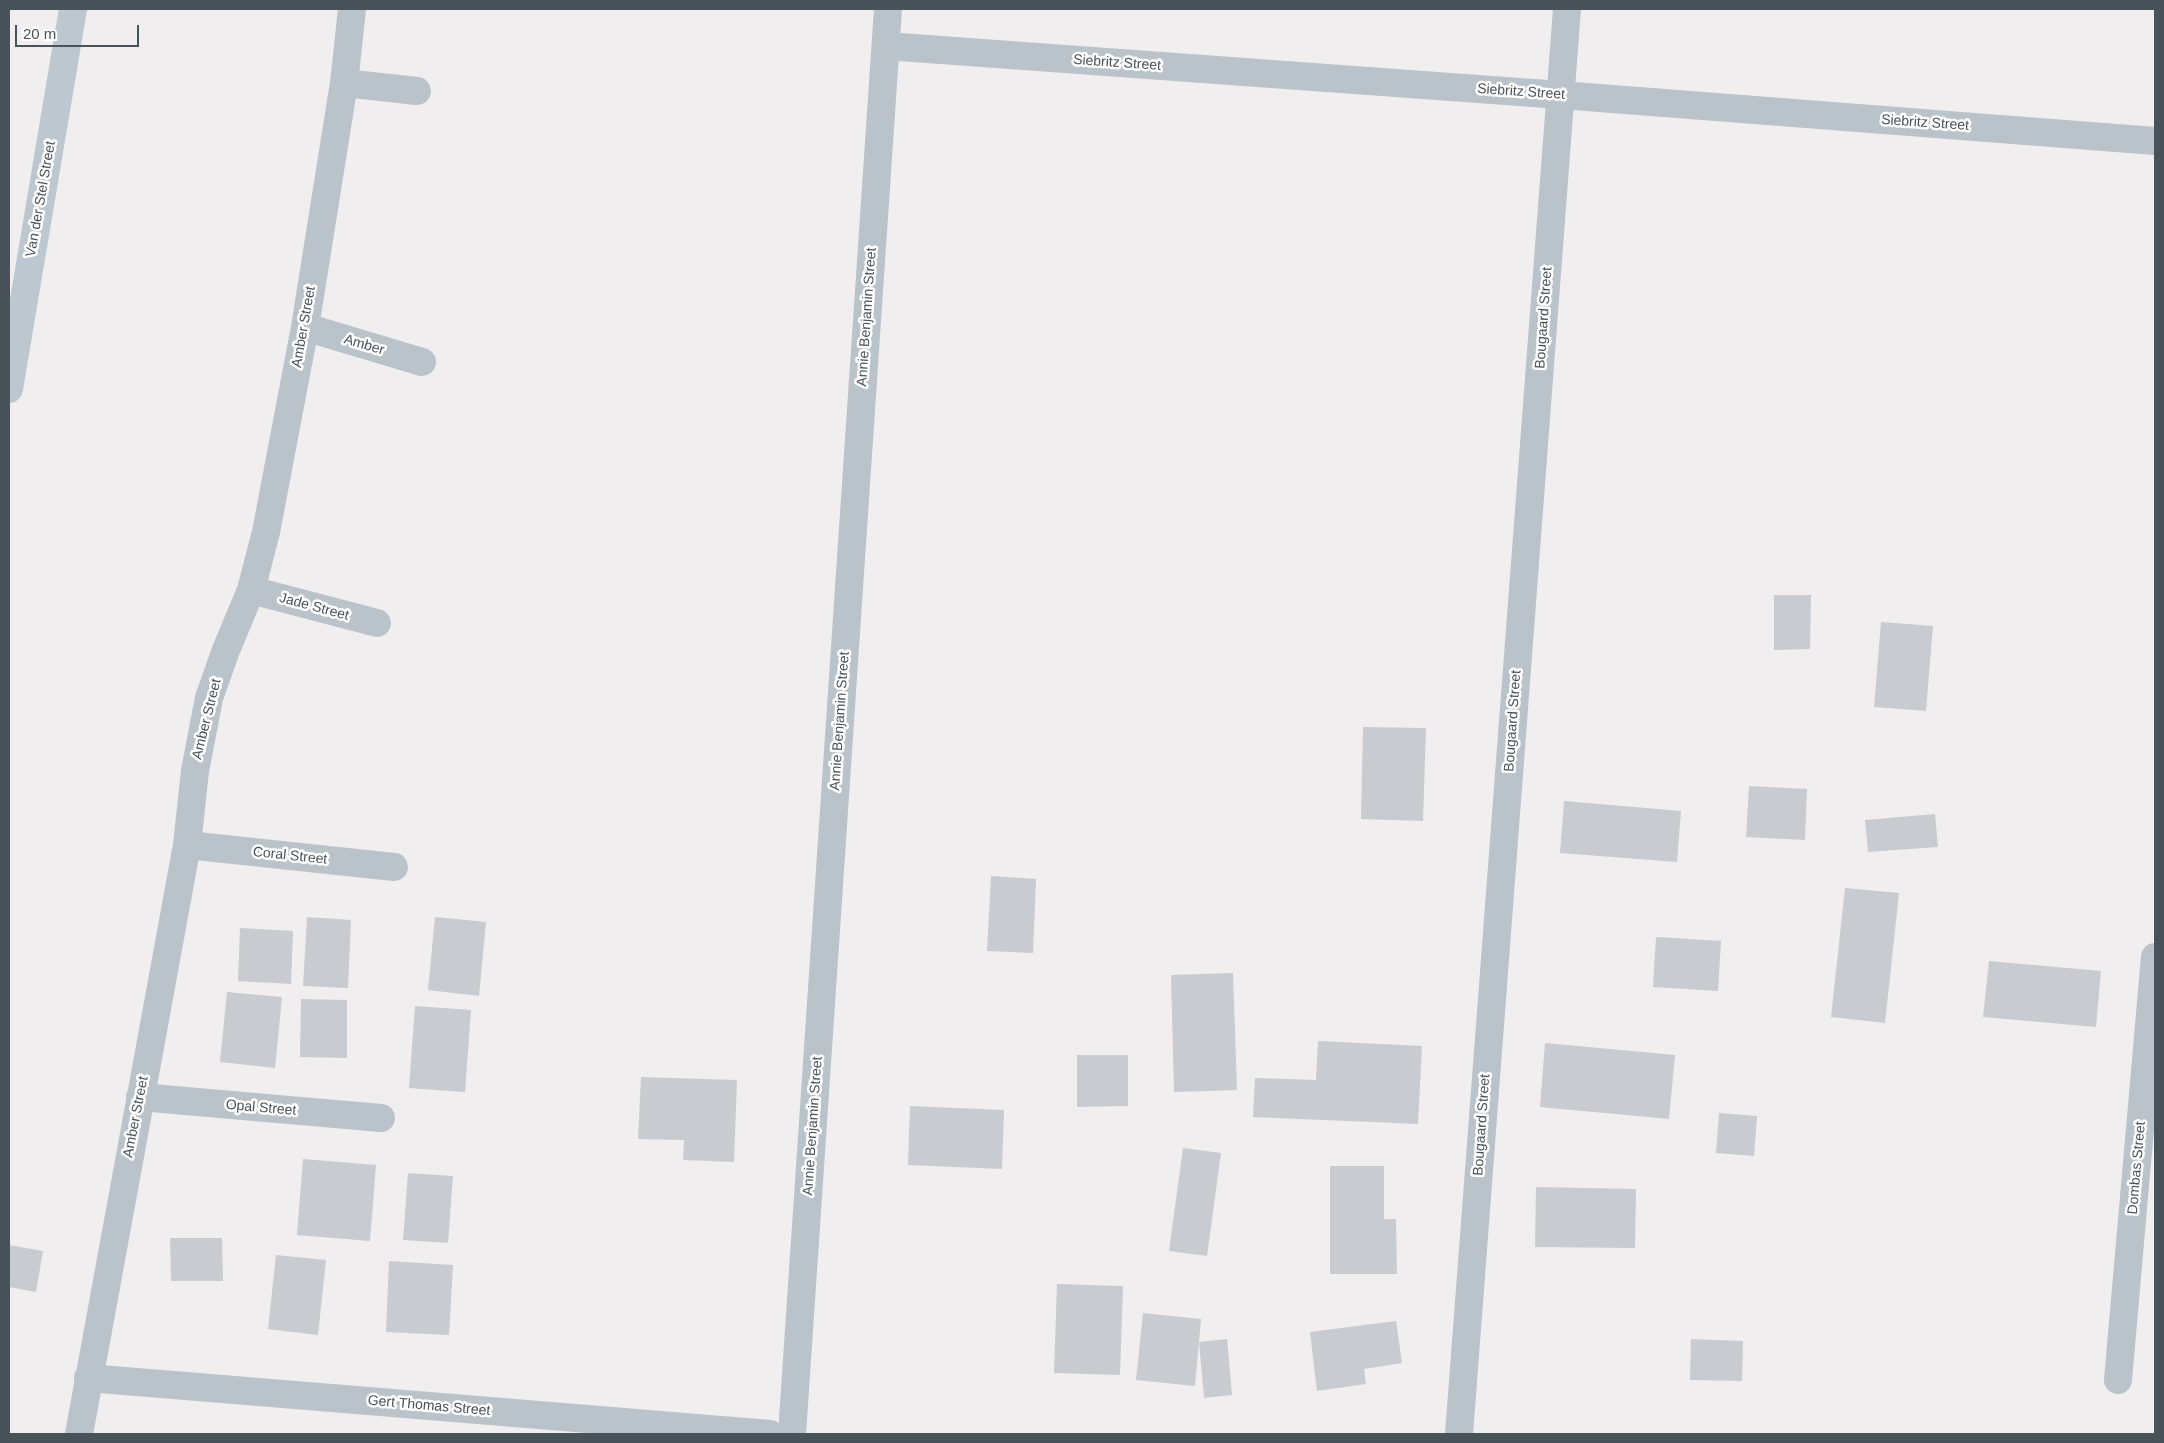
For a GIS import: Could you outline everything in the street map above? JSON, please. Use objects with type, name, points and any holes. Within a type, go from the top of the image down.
[{"type":"main road","name":"Van der Stel Street","points":[[9,389],[73,9]]},
{"type":"street","name":"Amber Street","points":[[78,1434],[187,844],[194,771],[209,698],[226,650],[251,590],[266,532],[305,327],[344,83],[352,9]]},
{"type":"street","name":"Annie Benjamin Street","points":[[792,1434],[888,9]]},
{"type":"street","name":"Bougaard Street","points":[[1459,1434],[1567,9]]},
{"type":"street","name":"Siebritz Street","points":[[886,46],[1561,95],[2155,141]]},
{"type":"street","points":[[344,83],[417,92]]},
{"type":"street","name":"Amber","points":[[305,327],[422,362]]},
{"type":"street","name":"Jade Street","points":[[251,590],[377,623]]},
{"type":"street","name":"Coral Street","points":[[187,844],[394,867]]},
{"type":"street","name":"Dombas Street","points":[[2118,1380],[2148,1117],[2155,957]]},
{"type":"street","name":"Opal Street","points":[[140,1097],[381,1118]]},
{"type":"street","name":"Gert Thomas Street","points":[[88,1378],[770,1434]]},
{"type":"building","points":[[1774,595],[1811,595],[1810,649],[1774,650]]},
{"type":"building","points":[[1881,622],[1933,626],[1926,711],[1874,707]]},
{"type":"building","points":[[1363,727],[1426,728],[1423,821],[1361,819]]},
{"type":"building","points":[[1749,786],[1807,789],[1805,840],[1746,837]]},
{"type":"building","points":[[1564,801],[1681,811],[1677,862],[1560,853]]},
{"type":"building","points":[[1935,814],[1938,847],[1868,852],[1865,820]]},
{"type":"building","points":[[991,876],[1036,879],[1033,953],[987,951]]},
{"type":"building","points":[[1845,888],[1899,893],[1885,1023],[1831,1017]]},
{"type":"building","points":[[307,917],[351,920],[348,988],[303,986]]},
{"type":"building","points":[[435,917],[486,922],[479,996],[428,990]]},
{"type":"building","points":[[240,928],[293,931],[291,984],[238,981]]},
{"type":"building","points":[[1656,937],[1721,941],[1718,991],[1653,987]]},
{"type":"building","points":[[1989,961],[2101,971],[2096,1027],[1983,1017]]},
{"type":"building","points":[[1233,973],[1237,1090],[1174,1092],[1171,975]]},
{"type":"building","points":[[227,992],[282,997],[275,1068],[220,1062]]},
{"type":"building","points":[[301,999],[347,1000],[347,1058],[300,1057]]},
{"type":"building","points":[[415,1006],[471,1010],[465,1092],[409,1088]]},
{"type":"building","points":[[1318,1041],[1422,1046],[1418,1124],[1253,1117],[1255,1078],[1316,1080]]},
{"type":"building","points":[[1545,1043],[1675,1055],[1669,1119],[1540,1107]]},
{"type":"building","points":[[1077,1055],[1128,1055],[1128,1106],[1077,1107]]},
{"type":"building","points":[[641,1077],[737,1080],[734,1162],[683,1160],[684,1140],[638,1139]]},
{"type":"building","points":[[910,1106],[1004,1110],[1002,1169],[908,1165]]},
{"type":"building","points":[[1719,1113],[1757,1116],[1754,1156],[1716,1153]]},
{"type":"building","points":[[1183,1148],[1221,1153],[1207,1256],[1169,1251]]},
{"type":"building","points":[[303,1159],[376,1165],[370,1241],[297,1235]]},
{"type":"building","points":[[1330,1166],[1384,1166],[1384,1219],[1396,1219],[1397,1274],[1330,1274]]},
{"type":"building","points":[[408,1173],[453,1176],[448,1243],[403,1240]]},
{"type":"building","points":[[1536,1187],[1636,1189],[1635,1248],[1535,1247]]},
{"type":"building","points":[[170,1238],[222,1238],[223,1281],[171,1281]]},
{"type":"building","points":[[9,1245],[43,1251],[36,1292],[9,1287]]},
{"type":"building","points":[[276,1255],[326,1260],[318,1335],[268,1329]]},
{"type":"building","points":[[389,1261],[453,1265],[449,1335],[386,1332]]},
{"type":"building","points":[[1057,1284],[1123,1286],[1120,1375],[1054,1373]]},
{"type":"building","points":[[1143,1313],[1201,1319],[1195,1386],[1136,1380]]},
{"type":"building","points":[[1396,1321],[1402,1363],[1364,1369],[1366,1384],[1317,1391],[1310,1332]]},
{"type":"building","points":[[1227,1339],[1232,1395],[1204,1398],[1199,1342]]},
{"type":"building","points":[[1691,1339],[1743,1341],[1742,1381],[1690,1380]]}]
